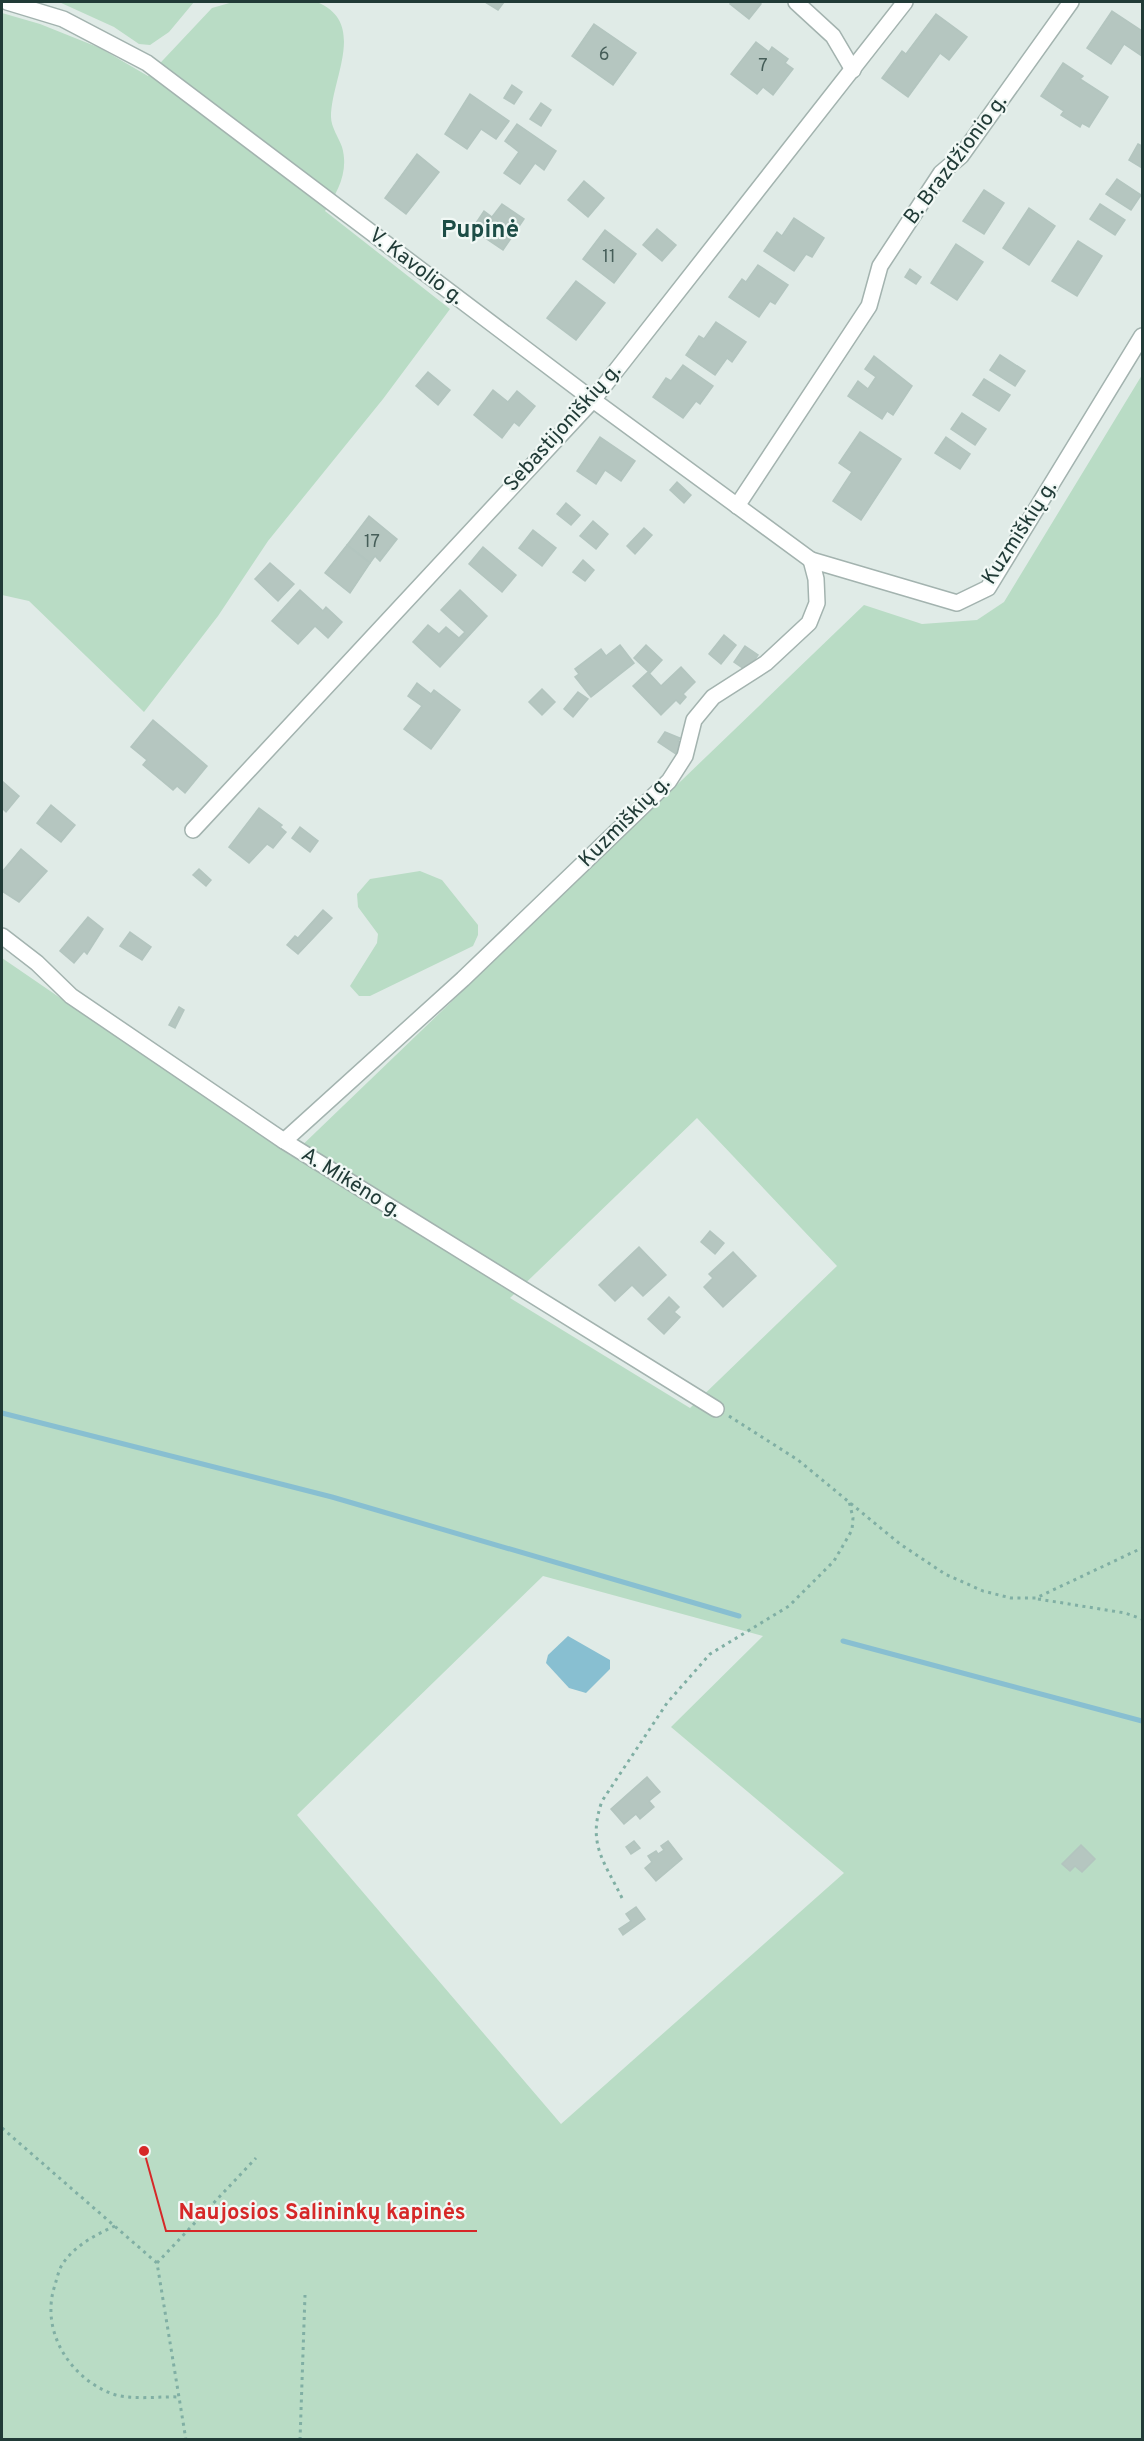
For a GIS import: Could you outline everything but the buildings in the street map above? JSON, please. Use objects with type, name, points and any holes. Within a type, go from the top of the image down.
[{"type":"street","name":"V. Kavolio g.","points":[[7,2],[63,19],[147,63],[593,400],[811,560]]},
{"type":"street","points":[[796,2],[833,36],[853,70]]},
{"type":"street","name":"Sebastijoniškių g.","points":[[193,830],[593,400],[905,2]]},
{"type":"street","name":"B. Brazdžionio g.","points":[[737,506],[869,306],[880,266],[941,173],[961,156],[1071,2]]},
{"type":"street","name":"Kuzmiškių g.","points":[[811,560],[957,603],[988,588],[1143,336]]},
{"type":"street","name":"Kuzmiškių g.","points":[[284,1141],[463,979],[669,781],[685,756],[694,720],[713,697],[766,663],[809,623],[817,603],[816,579],[811,560]]},
{"type":"street","name":"A. Mikėno g.","points":[[2,936],[37,963],[71,996],[284,1141],[716,1408]]},
{"type":"path","points":[[716,1408],[798,1460],[900,1544],[945,1574],[983,1591],[1011,1598],[1036,1598],[1125,1613],[1143,1619]]},
{"type":"path","points":[[622,1898],[596,1844],[596,1818],[602,1801],[667,1703],[710,1654],[789,1606],[834,1562],[852,1530],[853,1518],[849,1501]]},
{"type":"path","points":[[1036,1598],[1143,1548]]},
{"type":"path","points":[[2,2128],[157,2263],[186,2439]]},
{"type":"path","points":[[157,2263],[256,2158]]},
{"type":"path","points":[[115,2226],[88,2238],[62,2264],[52,2295],[51,2324],[61,2352],[82,2376],[111,2394],[179,2397]]},
{"type":"path","points":[[300,2439],[305,2295]]},
{"type":"green space","points":[[59,2],[194,2],[169,32],[150,45],[139,44],[114,27]]},
{"type":"green space","points":[[233,2],[317,2],[332,11],[341,23],[344,38],[343,53],[332,102],[331,121],[342,147],[344,164],[338,189],[325,211],[450,309],[383,399],[268,541],[218,616],[144,712],[29,601],[2,595],[2,13],[40,24],[100,48],[148,76],[212,8]]},
{"type":"green space","points":[[1142,375],[1142,2439],[2,2439],[2,958],[291,1156],[864,605],[922,624],[977,620],[1004,602]],"holes":[[[697,1118],[837,1266],[690,1408],[510,1298]],[[543,1576],[763,1636],[671,1727],[844,1873],[561,2124],[297,1815]]]},
{"type":"green space","points":[[420,871],[442,880],[478,925],[478,935],[473,946],[370,996],[359,996],[350,986],[377,943],[378,934],[358,907],[357,894],[370,879]]},
{"type":"water","points":[[568,1636],[610,1660],[610,1669],[586,1693],[569,1688],[546,1663],[548,1655]]},
{"type":"waterway","points":[[2,1413],[332,1497],[739,1616]]},
{"type":"waterway","points":[[843,1641],[1142,1721]]},
{"type":"place","name":"Naujosios Salininkų kapinės","points":[[144,2151]]},
{"type":"district","name":"Pupinė","points":[[480,231]]}]
